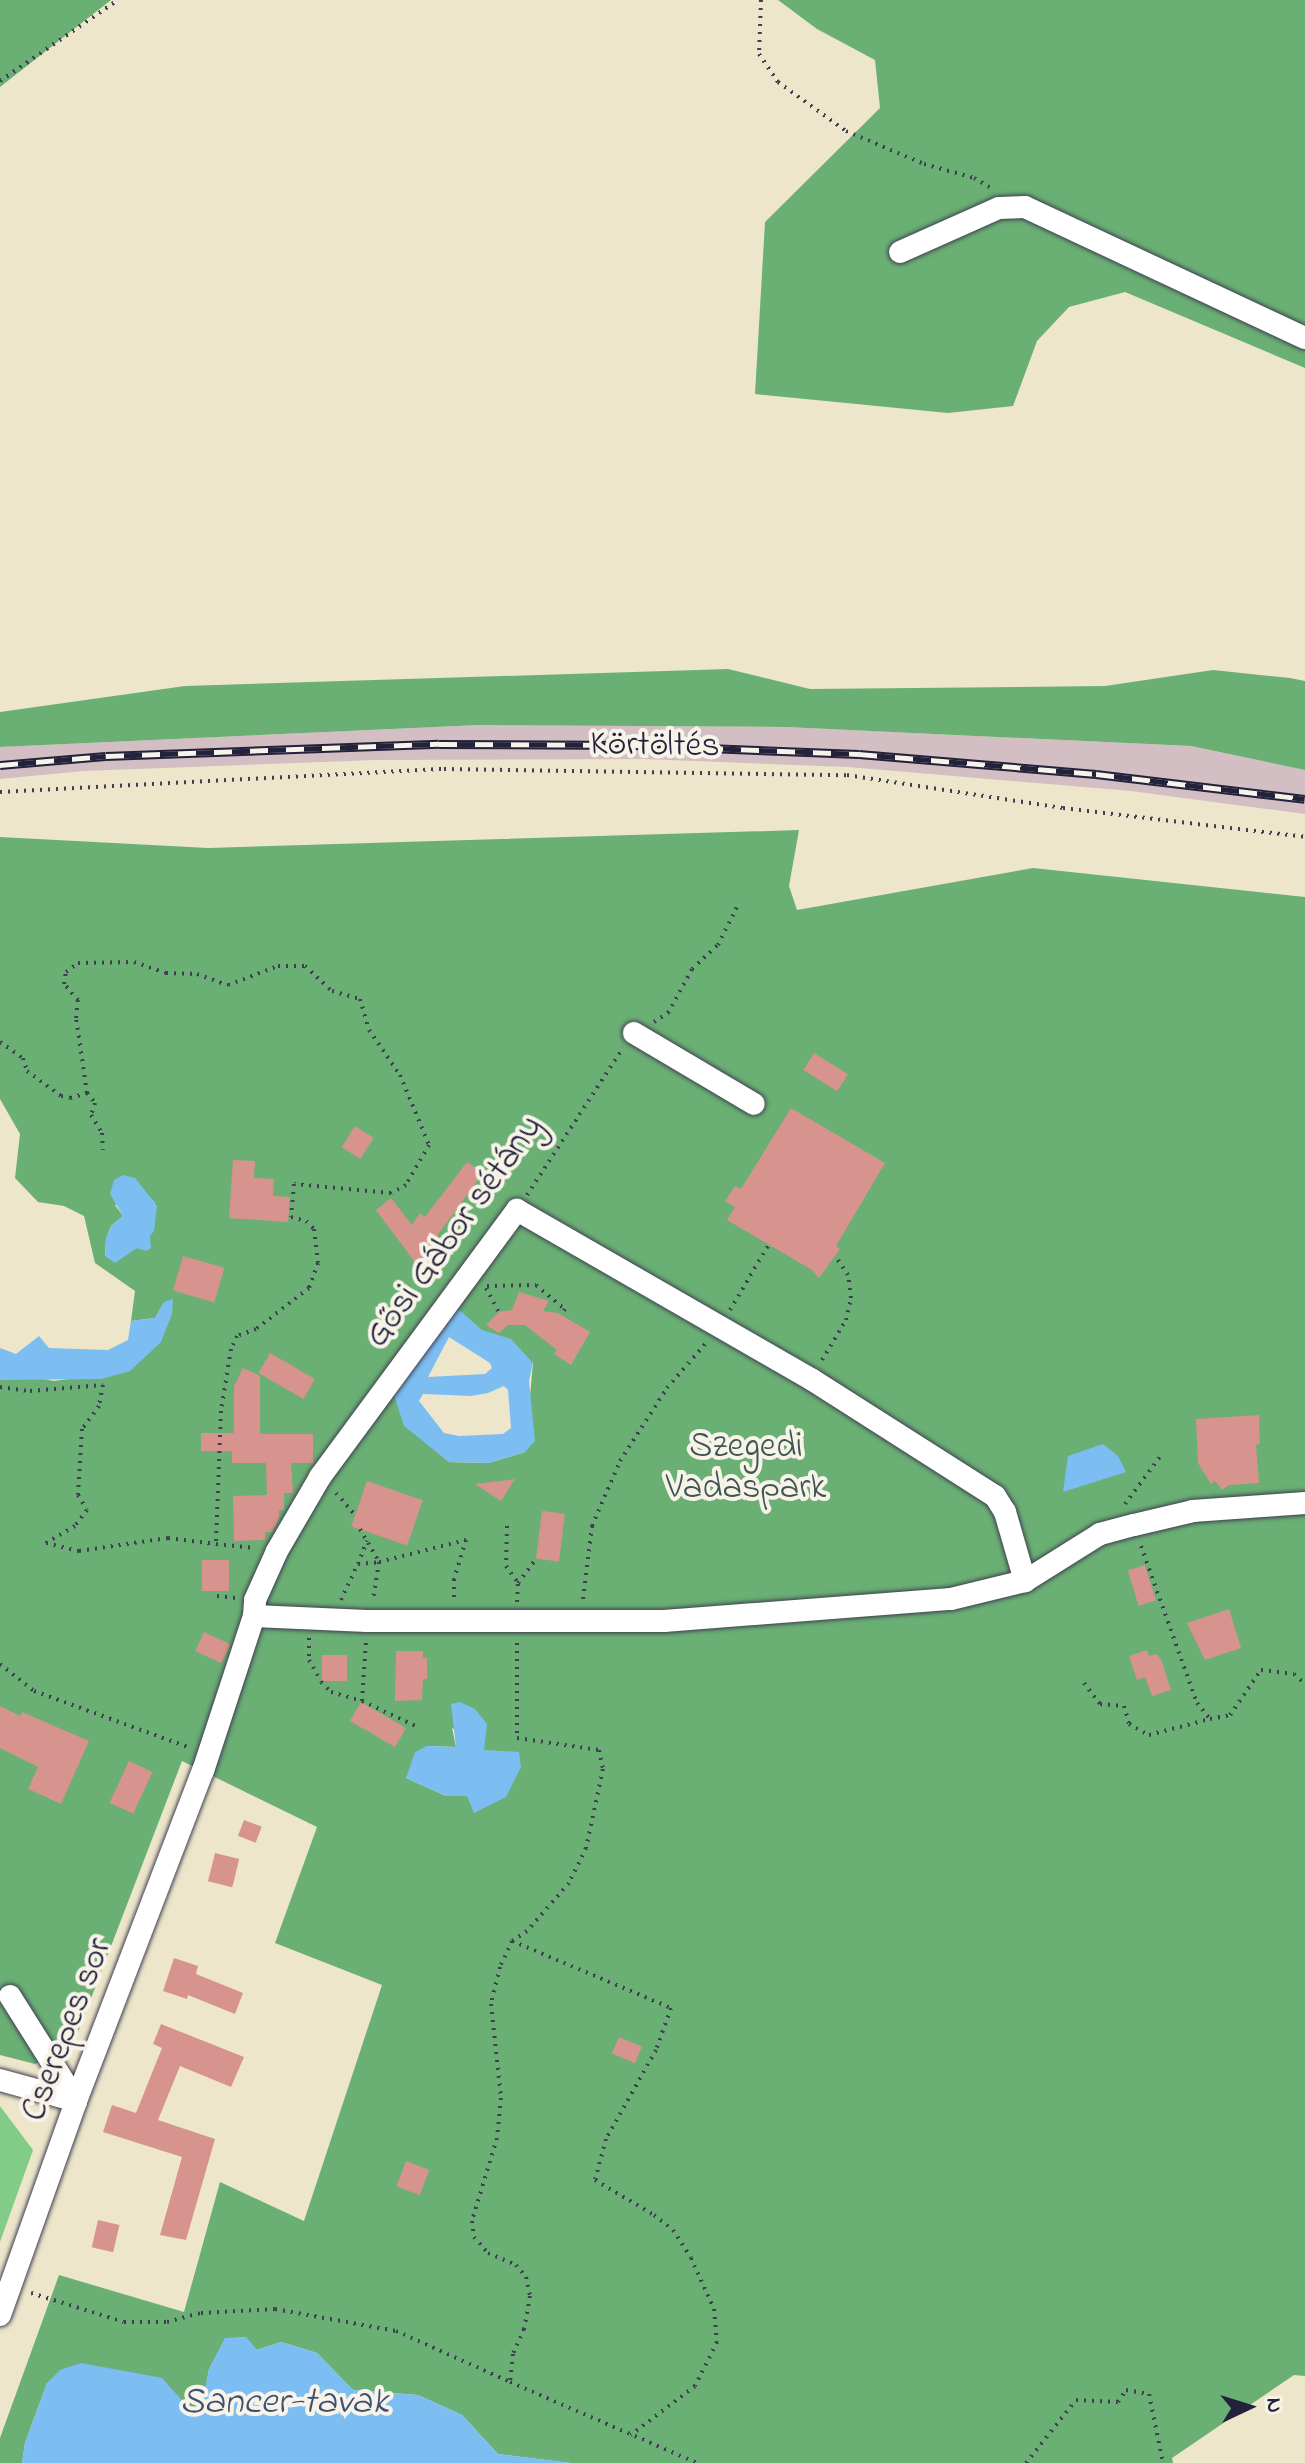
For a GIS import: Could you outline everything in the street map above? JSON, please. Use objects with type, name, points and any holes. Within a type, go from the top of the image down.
[{"type":"street","points":[[900,252],[999,208],[1025,207],[1305,338]]},
{"type":"street","points":[[634,1033],[754,1104]]},
{"type":"street","points":[[517,1210],[811,1379],[995,1496],[1005,1512],[1025,1581]]},
{"type":"street","name":"Gősi Gábor sétány","points":[[254,1616],[255,1600],[277,1551],[320,1477],[476,1280],[517,1210]]},
{"type":"street","points":[[254,1616],[367,1621],[664,1621],[951,1599],[1025,1581],[1100,1534],[1125,1527],[1193,1511],[1305,1503]]},
{"type":"street","name":"Cserepes sor","points":[[0,2315],[76,2101],[206,1763],[254,1616]]},
{"type":"street","points":[[10,1996],[76,2101]]},
{"type":"street","points":[[0,2080],[76,2101]]},
{"type":"path","points":[[0,81],[118,0]]},
{"type":"path","points":[[761,0],[759,54],[778,82],[846,131],[924,164],[974,178],[1025,207]]},
{"type":"path","name":"Körtöltés","points":[[0,792],[444,769],[847,775],[1063,808],[1305,837]]},
{"type":"path","name":"Gősi Gábor sétány","points":[[517,1210],[634,1033],[668,1013],[692,969],[718,945],[737,907]]},
{"type":"path","points":[[103,1150],[102,1133],[91,1115],[95,1103],[87,1093],[76,1018],[78,1000],[64,984],[66,972],[78,963],[134,962],[166,973],[197,974],[228,985],[278,966],[305,966],[332,991],[360,999],[369,1030],[400,1075],[429,1145],[406,1185],[391,1193],[294,1184],[291,1217],[306,1221],[314,1229],[318,1263],[309,1288],[256,1329],[237,1336],[231,1349],[221,1411],[216,1544]]},
{"type":"path","points":[[0,1042],[23,1058],[27,1071],[61,1096],[70,1098],[87,1093]]},
{"type":"path","points":[[580,1621],[592,1526],[620,1461],[667,1388],[719,1328],[769,1244]]},
{"type":"path","points":[[811,1379],[846,1320],[851,1298],[848,1275],[835,1256]]},
{"type":"path","points":[[476,1280],[499,1312]]},
{"type":"path","points":[[476,1280],[536,1285],[565,1309],[561,1315]]},
{"type":"path","points":[[0,1387],[30,1391],[103,1385],[99,1406],[82,1429],[78,1495],[87,1510],[75,1526],[46,1543],[79,1551],[168,1538],[277,1551]]},
{"type":"path","points":[[1162,1454],[1128,1496],[1125,1527],[1197,1703],[1210,1719]]},
{"type":"path","points":[[320,1477],[356,1516]]},
{"type":"path","points":[[507,1526],[506,1566],[518,1583]]},
{"type":"path","points":[[360,1529],[379,1562],[378,1584],[367,1621],[362,1701]]},
{"type":"path","points":[[358,1564],[379,1562],[466,1540],[454,1579],[454,1622]]},
{"type":"path","points":[[331,1620],[367,1541]]},
{"type":"path","points":[[510,2382],[513,2354],[524,2329],[530,2296],[526,2277],[516,2265],[488,2253],[474,2237],[472,2221],[497,2138],[501,2098],[491,2004],[500,1967],[512,1941],[527,1931],[569,1883],[586,1848],[603,1769],[599,1750],[517,1738],[518,1583],[536,1559]]},
{"type":"path","points":[[308,1619],[309,1660],[321,1682],[331,1692],[362,1701],[420,1728]]},
{"type":"path","points":[[0,1664],[34,1691],[206,1763]]},
{"type":"path","points":[[1084,1683],[1100,1704],[1124,1706],[1129,1724],[1149,1735],[1230,1715],[1261,1670],[1294,1674],[1302,1681]]},
{"type":"path","points":[[512,1941],[671,2008],[656,2050],[606,2139],[595,2180],[673,2230],[691,2258],[714,2309],[717,2342],[695,2386],[631,2435]]},
{"type":"path","points":[[51,2300],[124,2322],[167,2322],[201,2313],[275,2309],[396,2331],[697,2463]]},
{"type":"path","points":[[1026,2463],[1076,2400],[1118,2402],[1126,2390],[1149,2394],[1163,2463]]},
{"type":"shaded area","points":[[479,725],[786,727],[1191,746],[1305,770],[1305,814],[1131,791],[848,767],[644,759],[375,760],[83,771],[0,779],[0,747]]},
{"type":"green space","points":[[0,0],[111,0],[0,87]]},
{"type":"green space","points":[[778,0],[1305,0],[1305,368],[1125,292],[1069,307],[1037,341],[1013,406],[948,413],[755,394],[765,222],[880,108],[875,60],[817,29]]},
{"type":"green space","points":[[728,669],[810,689],[1105,686],[1213,670],[1290,678],[1305,681],[1305,770],[1191,746],[786,727],[479,725],[0,747],[0,712],[185,686]]},
{"type":"green space","name":"Szegedi Vadaspark","points":[[799,830],[789,886],[797,910],[1033,868],[1305,897],[1305,2376],[1294,2375],[1172,2458],[1173,2463],[571,2463],[498,2454],[462,2415],[418,2395],[353,2390],[317,2353],[281,2342],[257,2350],[245,2337],[225,2339],[209,2369],[202,2408],[188,2407],[166,2387],[47,2383],[25,2443],[22,2463],[0,2463],[0,2438],[59,2275],[184,2312],[220,2182],[304,2221],[382,1985],[275,1943],[317,1827],[182,1761],[72,2048],[35,2064],[0,2055],[0,1380],[39,1378],[54,1381],[130,1371],[164,1302],[155,1318],[131,1321],[135,1291],[95,1263],[84,1216],[64,1206],[38,1202],[15,1178],[20,1134],[0,1099],[0,837],[208,848]],"holes":[[[146,1193],[155,1203],[154,1230],[129,1253],[105,1256],[111,1226],[123,1216],[115,1205]],[[456,1308],[482,1331],[533,1363],[525,1452],[489,1463],[449,1462],[429,1445],[393,1392]],[[452,1728],[484,1750],[467,1796],[446,1796],[406,1778],[427,1746],[456,1747]]]},
{"type":"green space","points":[[0,2106],[33,2150],[0,2242]]},
{"type":"water","points":[[123,1175],[135,1178],[157,1206],[154,1231],[150,1236],[151,1248],[146,1251],[137,1248],[115,1263],[105,1256],[106,1239],[111,1226],[123,1216],[110,1194],[114,1180]]},
{"type":"water","points":[[173,1299],[172,1314],[161,1342],[130,1371],[101,1379],[0,1380],[0,1348],[16,1354],[39,1336],[49,1348],[108,1350],[128,1340],[131,1321],[155,1318],[164,1302]]},
{"type":"water","points":[[456,1307],[482,1330],[511,1339],[533,1363],[529,1381],[535,1441],[525,1452],[489,1463],[449,1462],[404,1426],[393,1392]],"holes":[[[449,1337],[490,1363],[492,1368],[485,1374],[428,1377]],[[504,1386],[508,1390],[511,1428],[503,1434],[459,1436],[444,1433],[419,1401],[423,1394],[471,1396]]]},
{"type":"water","points":[[1103,1444],[1118,1456],[1126,1472],[1063,1492],[1068,1456]]},
{"type":"water","points":[[460,1702],[475,1709],[487,1724],[484,1750],[519,1752],[521,1767],[506,1797],[474,1813],[467,1796],[446,1796],[406,1778],[415,1752],[427,1746],[456,1747],[451,1704]]},
{"type":"water","name":"Sancer-tavak","points":[[246,2337],[257,2350],[281,2342],[317,2353],[353,2390],[418,2395],[462,2415],[498,2454],[571,2463],[22,2463],[25,2443],[47,2383],[60,2370],[81,2363],[162,2378],[188,2407],[201,2408],[209,2369],[225,2338]]},
{"type":"building","points":[[814,1053],[848,1074],[837,1091],[803,1070]]},
{"type":"building","points":[[791,1108],[885,1163],[836,1246],[840,1249],[819,1278],[812,1270],[727,1220],[735,1207],[725,1201],[735,1186],[741,1189]]},
{"type":"building","points":[[355,1126],[374,1138],[360,1159],[342,1147]]},
{"type":"building","points":[[233,1160],[255,1161],[254,1178],[274,1179],[273,1196],[290,1197],[288,1222],[229,1218]]},
{"type":"building","points":[[467,1162],[483,1173],[428,1248],[431,1252],[417,1265],[376,1210],[391,1198],[412,1225],[420,1213],[425,1217]]},
{"type":"building","points":[[183,1256],[224,1268],[214,1302],[173,1291]]},
{"type":"building","points":[[519,1292],[549,1301],[543,1311],[558,1313],[590,1332],[571,1365],[554,1354],[557,1350],[525,1325],[508,1325],[499,1333],[486,1325],[499,1312],[512,1310]]},
{"type":"building","points":[[270,1353],[315,1379],[304,1399],[258,1373]]},
{"type":"building","points":[[243,1368],[260,1376],[260,1434],[313,1434],[313,1463],[291,1463],[293,1493],[284,1493],[284,1510],[279,1510],[279,1519],[272,1532],[265,1532],[265,1540],[234,1541],[233,1496],[267,1495],[266,1463],[232,1463],[232,1451],[201,1451],[201,1433],[234,1433],[234,1386]]},
{"type":"building","points":[[1259,1415],[1260,1444],[1256,1445],[1259,1483],[1229,1485],[1222,1490],[1215,1481],[1211,1484],[1198,1463],[1196,1419]]},
{"type":"building","points":[[515,1479],[501,1501],[475,1484]]},
{"type":"building","points":[[367,1481],[423,1500],[407,1546],[351,1526]]},
{"type":"building","points":[[542,1511],[565,1514],[559,1561],[536,1559]]},
{"type":"building","points":[[202,1560],[229,1560],[229,1591],[202,1591]]},
{"type":"building","points":[[1145,1565],[1156,1600],[1139,1606],[1128,1570]]},
{"type":"building","points":[[1229,1609],[1241,1648],[1205,1660],[1187,1623]]},
{"type":"building","points":[[204,1632],[230,1644],[221,1663],[195,1651]]},
{"type":"building","points":[[1147,1650],[1149,1656],[1156,1654],[1161,1659],[1171,1690],[1152,1696],[1145,1677],[1137,1680],[1129,1656]]},
{"type":"building","points":[[396,1651],[423,1651],[423,1658],[427,1658],[427,1679],[423,1679],[422,1700],[395,1701]]},
{"type":"building","points":[[322,1655],[347,1655],[347,1681],[322,1681]]},
{"type":"building","points":[[361,1702],[406,1728],[395,1747],[350,1721]]},
{"type":"building","points":[[0,1706],[20,1716],[22,1712],[89,1741],[61,1804],[28,1789],[38,1767],[0,1748]]},
{"type":"building","points":[[129,1761],[153,1772],[133,1814],[110,1803]]},
{"type":"building","points":[[244,1820],[262,1827],[256,1843],[238,1836]]},
{"type":"building","points":[[215,1853],[239,1859],[232,1887],[208,1881]]},
{"type":"building","points":[[174,1958],[198,1966],[196,1974],[243,1993],[235,2014],[188,1995],[187,1999],[163,1991]]},
{"type":"building","points":[[161,2024],[244,2057],[231,2087],[180,2066],[158,2120],[215,2139],[186,2240],[160,2235],[182,2157],[103,2132],[112,2105],[136,2113],[162,2048],[153,2044]]},
{"type":"building","points":[[619,2037],[642,2047],[635,2063],[612,2054]]},
{"type":"building","points":[[406,2161],[429,2170],[420,2195],[396,2186]]},
{"type":"building","points":[[98,2220],[119,2225],[113,2252],[92,2247]]},
{"type":"railway","points":[[0,765],[106,756],[439,744],[633,745],[859,754],[1096,774],[1305,799]]}]
